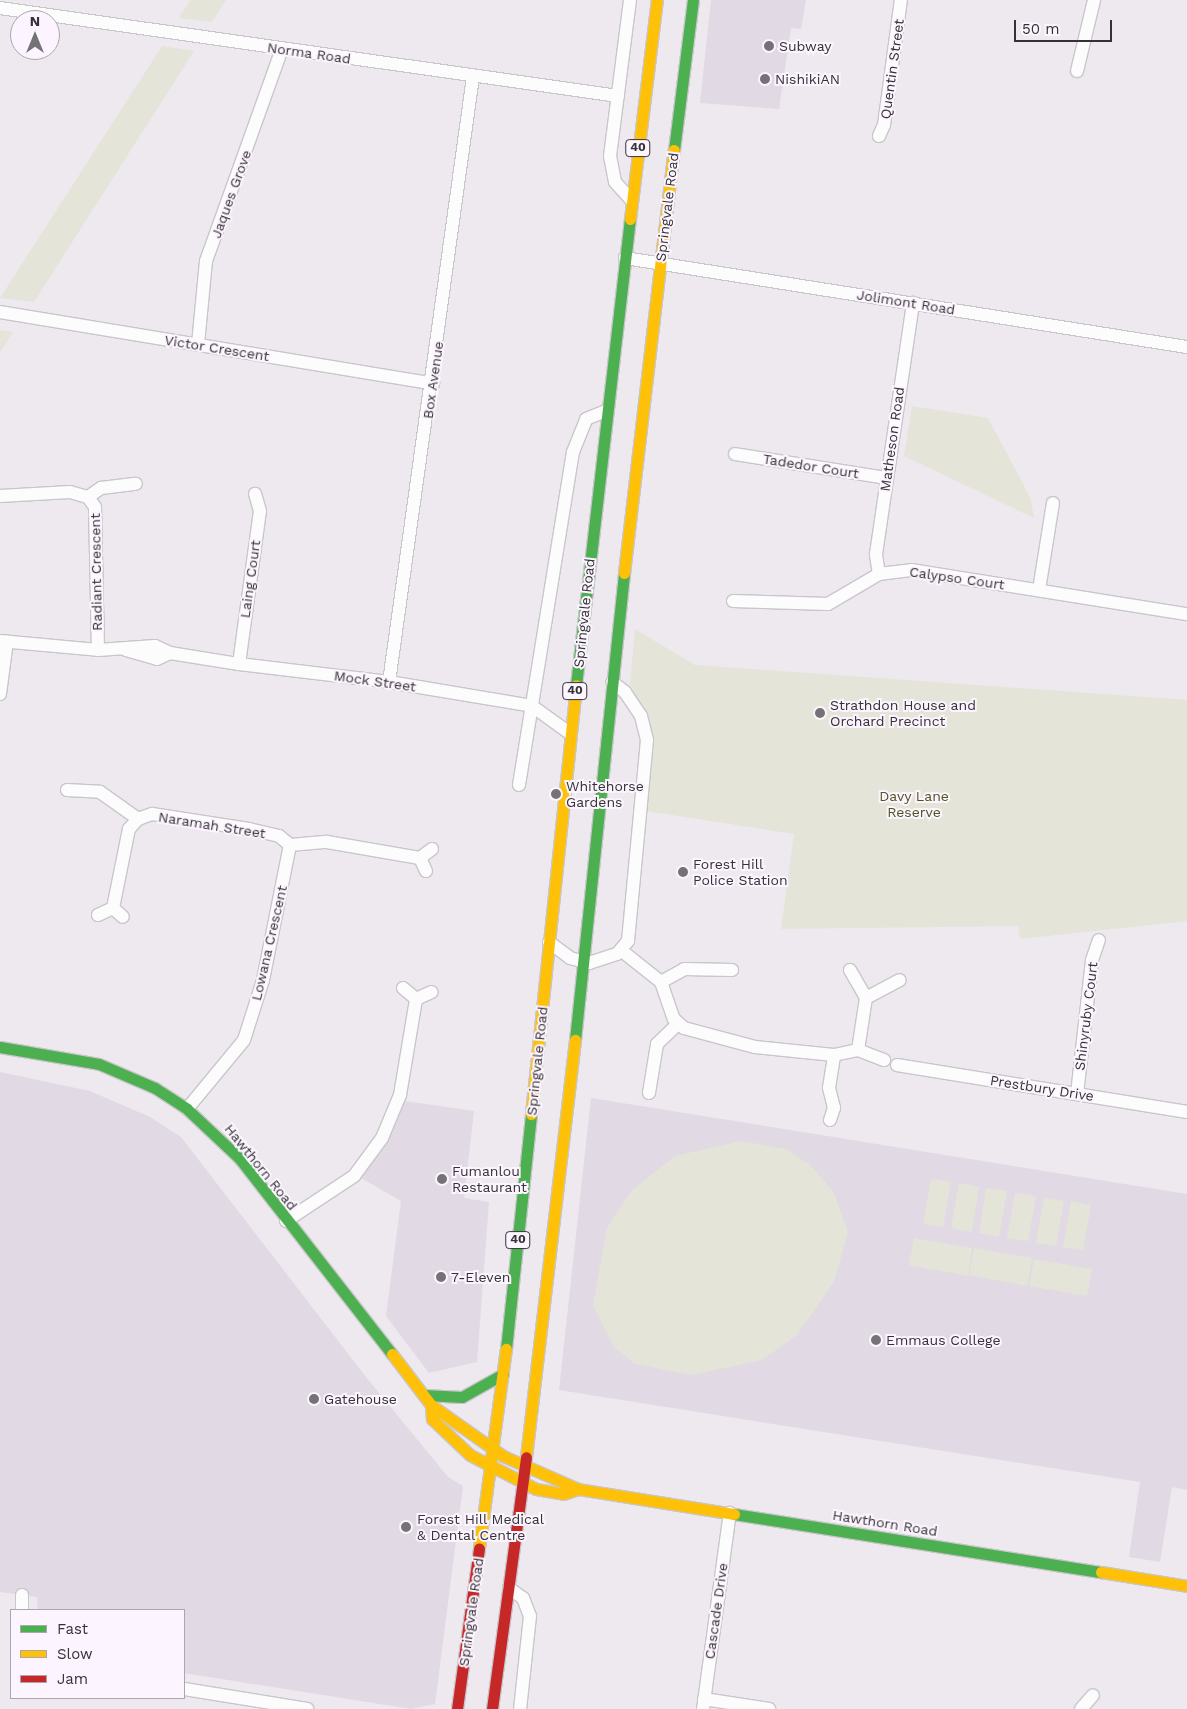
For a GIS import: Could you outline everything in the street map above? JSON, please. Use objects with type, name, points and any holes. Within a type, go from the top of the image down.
[{"type":"main road","name":"Springvale Road","points":[[457,1709],[504,1374],[606,411],[657,0]]},
{"type":"main road","name":"Springvale Road","points":[[492,1709],[524,1485],[612,682],[660,263],[693,0]]},
{"type":"main road","name":"Hawthorn Road","points":[[0,1046],[98,1064],[155,1088],[187,1109],[230,1148],[431,1405],[445,1411],[494,1450],[526,1467],[578,1490],[1187,1586]]},
{"type":"main road","points":[[423,1395],[462,1397],[504,1374]]},
{"type":"main road","name":"Hawthorn Road","points":[[431,1405],[432,1419],[443,1431],[492,1469],[524,1485],[563,1494],[578,1490]]},
{"type":"street","points":[[630,0],[611,167],[617,187],[632,201]]},
{"type":"street","name":"Quentin Street","points":[[879,136],[884,125],[901,0]]},
{"type":"street","points":[[1077,71],[1094,0]]},
{"type":"street","name":"Norma Road","points":[[0,8],[473,77],[618,96]]},
{"type":"street","name":"Jaques Grove","points":[[198,344],[206,261],[282,49]]},
{"type":"street","name":"Box Avenue","points":[[389,682],[433,384],[473,77]]},
{"type":"street","name":"Jolimont Road","points":[[625,258],[1187,347]]},
{"type":"street","name":"Matheson Road","points":[[879,574],[876,554],[913,303]]},
{"type":"street","name":"Victor Crescent","points":[[0,312],[433,384]]},
{"type":"street","points":[[519,784],[573,452],[586,419],[606,411]]},
{"type":"street","name":"Tadedor Court","points":[[735,454],[886,478]]},
{"type":"street","name":"Radiant Crescent","points":[[0,496],[27,491],[88,497],[101,488],[136,484]]},
{"type":"street","name":"Laing Court","points":[[239,664],[260,511],[255,494]]},
{"type":"street","name":"Radiant Crescent","points":[[88,497],[95,507],[98,650]]},
{"type":"street","points":[[1039,590],[1053,503]]},
{"type":"street","name":"Calypso Court","points":[[733,601],[828,604],[879,574],[912,570],[1187,614]]},
{"type":"street","points":[[0,694],[4,641]]},
{"type":"street","name":"Mock Street","points":[[4,641],[98,650],[126,650],[157,659],[170,653],[239,664],[389,682],[532,706],[571,734]]},
{"type":"street","points":[[549,942],[582,963],[601,961],[622,951],[629,934],[647,740],[641,716],[625,692],[612,682]]},
{"type":"street","name":"Naramah Street","points":[[67,790],[100,792],[138,819],[152,814],[249,829],[279,836],[290,845]]},
{"type":"street","points":[[113,908],[129,829],[138,819]]},
{"type":"street","points":[[290,845],[327,842],[420,858],[432,849]]},
{"type":"street","name":"Lowana Crescent","points":[[187,1109],[244,1040],[263,980],[290,845]]},
{"type":"street","points":[[420,858],[426,871]]},
{"type":"street","points":[[98,915],[113,908]]},
{"type":"street","points":[[113,908],[123,917]]},
{"type":"street","name":"Shinyruby Court","points":[[1077,1094],[1092,960],[1099,940]]},
{"type":"street","points":[[622,951],[661,982],[678,1024],[739,1044],[834,1055],[858,1050],[884,1060]]},
{"type":"street","points":[[661,982],[684,969],[732,970]]},
{"type":"street","points":[[850,970],[866,998],[858,1050]]},
{"type":"street","points":[[866,998],[900,980]]},
{"type":"street","points":[[403,988],[416,999]]},
{"type":"street","points":[[416,999],[432,992]]},
{"type":"street","points":[[286,1221],[354,1176],[382,1138],[400,1096],[416,999]]},
{"type":"street","points":[[650,1093],[657,1044],[678,1024]]},
{"type":"street","points":[[830,1120],[834,1108],[829,1088],[834,1055]]},
{"type":"street","name":"Prestbury Drive","points":[[897,1065],[1187,1112]]},
{"type":"street","name":"Cascade Drive","points":[[704,1704],[730,1513]]},
{"type":"street","points":[[510,1588],[523,1598],[530,1616],[520,1709]]},
{"type":"street","points":[[22,1595],[22,1609]]},
{"type":"street","points":[[185,1689],[307,1709]]},
{"type":"street","points":[[1081,1709],[1093,1695]]},
{"type":"street","points":[[704,1704],[769,1709]]},
{"type":"shaded area","points":[[711,0],[806,0],[801,29],[791,28],[779,109],[700,103]]},
{"type":"shaded area","points":[[0,1072],[90,1091],[150,1117],[181,1137],[366,1377],[448,1477],[463,1486],[435,1704],[411,1709],[185,1673],[185,1609],[38,1609],[37,1597],[0,1592]]},
{"type":"shaded area","name":"Emmaus College","points":[[591,1098],[1187,1194],[1187,1490],[1172,1487],[1160,1562],[1129,1557],[1140,1482],[559,1390]]},
{"type":"shaded area","points":[[405,1101],[474,1111],[464,1198],[489,1202],[477,1362],[429,1373],[386,1316],[401,1201],[361,1178],[386,1143]]},
{"type":"green space","points":[[190,0],[226,0],[212,22],[179,18]]},
{"type":"green space","points":[[162,46],[194,51],[34,302],[0,298]]},
{"type":"green space","points":[[0,330],[13,332],[0,352]]},
{"type":"green space","points":[[912,406],[988,418],[1030,497],[1034,518],[904,456]]},
{"type":"green space","name":"Davy Lane Reserve","points":[[635,629],[695,665],[1187,700],[1187,921],[1020,939],[1018,926],[781,929],[794,834],[646,811],[648,722],[630,684]]},
{"type":"green space","points":[[741,1141],[786,1149],[810,1165],[833,1191],[848,1232],[834,1282],[797,1335],[762,1360],[692,1375],[635,1364],[613,1346],[593,1305],[607,1228],[631,1191],[675,1156]]},
{"type":"green space","points":[[931,1179],[951,1182],[943,1227],[923,1224]]},
{"type":"green space","points":[[959,1183],[979,1187],[972,1232],[951,1228]]},
{"type":"green space","points":[[986,1188],[1007,1191],[999,1237],[979,1233]]},
{"type":"green space","points":[[1015,1193],[1036,1196],[1028,1241],[1007,1238]]},
{"type":"green space","points":[[1044,1198],[1064,1201],[1056,1246],[1036,1243]]},
{"type":"green space","points":[[1071,1201],[1091,1205],[1083,1250],[1063,1247]]},
{"type":"green space","points":[[914,1238],[972,1248],[968,1276],[909,1265]]},
{"type":"green space","points":[[974,1248],[1032,1258],[1027,1286],[969,1275]]},
{"type":"green space","points":[[1034,1259],[1092,1269],[1087,1296],[1029,1286]]},
{"type":"traffic: fast","points":[[674,150],[693,0]]},
{"type":"traffic: fast","points":[[576,685],[630,219]]},
{"type":"traffic: fast","points":[[575,1040],[624,573]]},
{"type":"traffic: fast","points":[[0,1047],[99,1064],[155,1088],[187,1109],[240,1159],[392,1354]]},
{"type":"traffic: fast","points":[[506,1349],[531,1114]]},
{"type":"traffic: fast","points":[[424,1395],[462,1397],[503,1374]]},
{"type":"traffic: fast","points":[[734,1514],[1101,1572]]},
{"type":"traffic: slow","points":[[630,219],[657,0]]},
{"type":"traffic: slow","points":[[624,573],[674,150]]},
{"type":"traffic: slow","points":[[531,1114],[576,685]]},
{"type":"traffic: slow","points":[[526,1457],[575,1040]]},
{"type":"traffic: slow","points":[[479,1548],[506,1349]]},
{"type":"traffic: slow","points":[[392,1354],[431,1405],[503,1456],[578,1489]]},
{"type":"traffic: slow","points":[[431,1405],[432,1419],[470,1455],[536,1489],[563,1494],[578,1489],[734,1514]]},
{"type":"traffic: slow","points":[[1101,1572],[1187,1586]]},
{"type":"traffic: jam","points":[[492,1709],[526,1457]]},
{"type":"traffic: jam","points":[[457,1709],[479,1548]]},
{"type":"place","name":"Subway","points":[[769,46]]},
{"type":"place","name":"NishikiAN","points":[[765,79]]},
{"type":"place","name":"Strathdon House and Orchard Precinct","points":[[820,713]]},
{"type":"place","name":"Whitehorse Gardens","points":[[556,794]]},
{"type":"place","name":"Forest Hill Police Station","points":[[683,872]]},
{"type":"place","name":"Fumanlou Restaurant","points":[[442,1179]]},
{"type":"place","name":"7-Eleven","points":[[441,1277]]},
{"type":"place","name":"Emmaus College","points":[[876,1340]]},
{"type":"place","name":"Gatehouse","points":[[314,1399]]},
{"type":"place","name":"Forest Hill Medical & Dental Centre","points":[[406,1527]]}]
